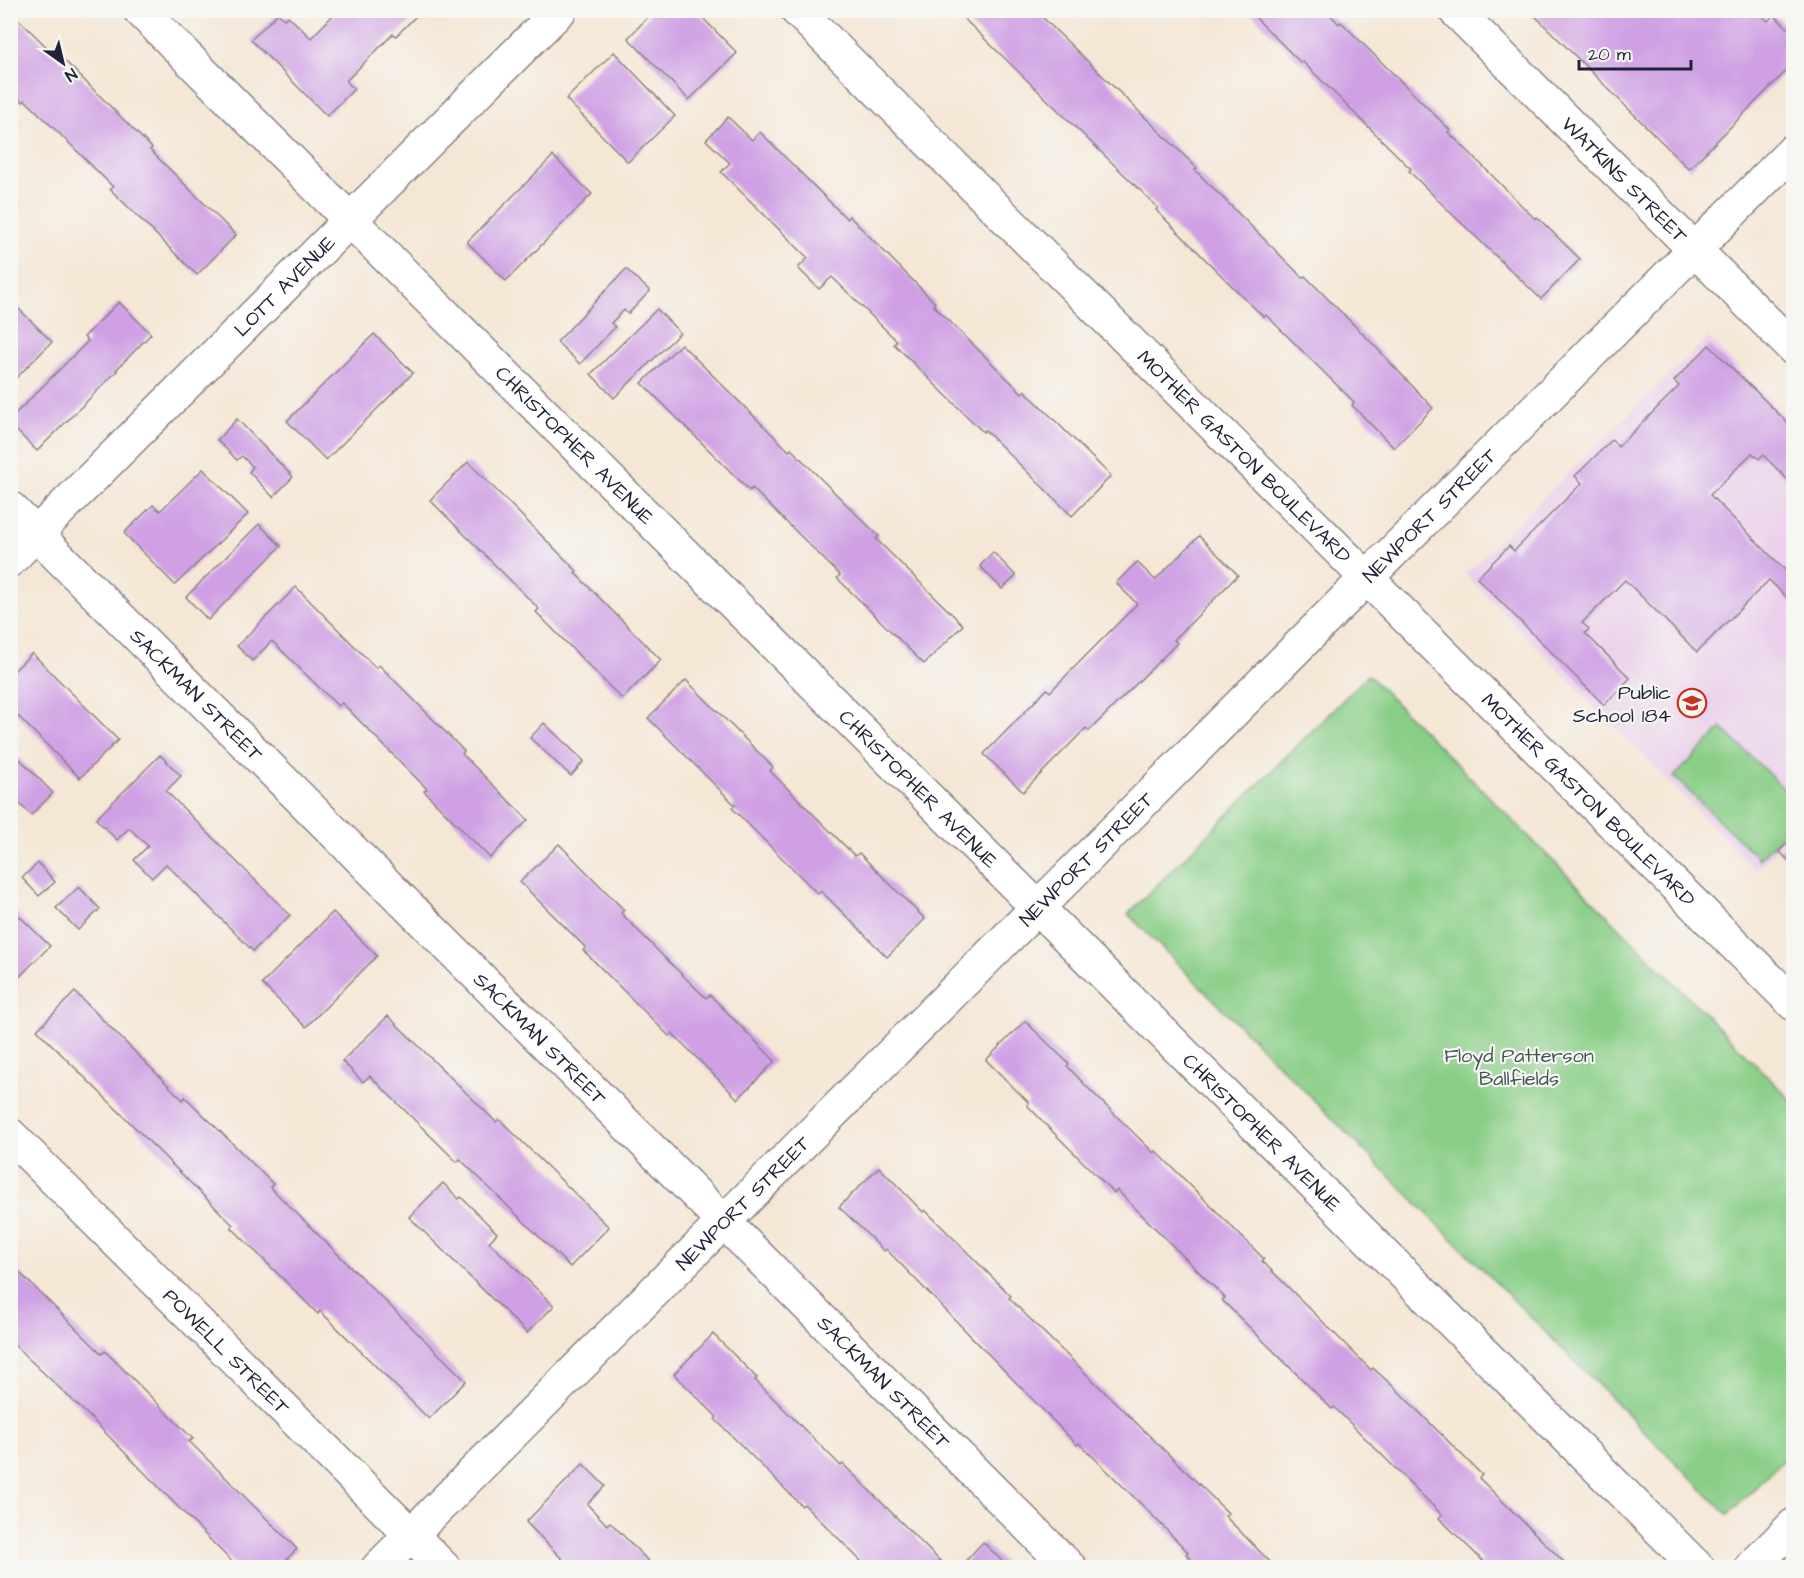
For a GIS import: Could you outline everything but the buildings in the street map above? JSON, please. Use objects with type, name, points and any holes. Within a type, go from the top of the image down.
[{"type":"street","name":"CHRISTOPHER AVENUE","points":[[140,10],[1698,1568]]},
{"type":"street","name":"LOTT AVENUE","points":[[10,560],[560,10]]},
{"type":"street","name":"MOTHER GASTON BOULEVARD","points":[[797,10],[1794,1004]]},
{"type":"street","name":"WATKINS STREET","points":[[1455,10],[1794,350]]},
{"type":"street","name":"NEWPORT STREET","points":[[378,1568],[1794,150]]},
{"type":"street","name":"SACKMAN STREET","points":[[10,508],[1070,1568]]},
{"type":"street","name":"POWELL STREET","points":[[10,1134],[444,1568]]},
{"type":"street","points":[[1751,1568],[1794,1525]]},
{"type":"shaded area","name":"Public School 184","points":[[1708,337],[1793,424],[1793,832],[1755,870],[1465,574]]},
{"type":"green space","name":"Floyd Patterson Ballfields","points":[[1368,675],[1793,1102],[1793,1450],[1728,1515],[1128,914]]},
{"type":"green space","points":[[1722,728],[1793,798],[1793,824],[1759,859],[1674,777]]},
{"type":"place","name":"Public School 184","points":[[1692,703]]}]
